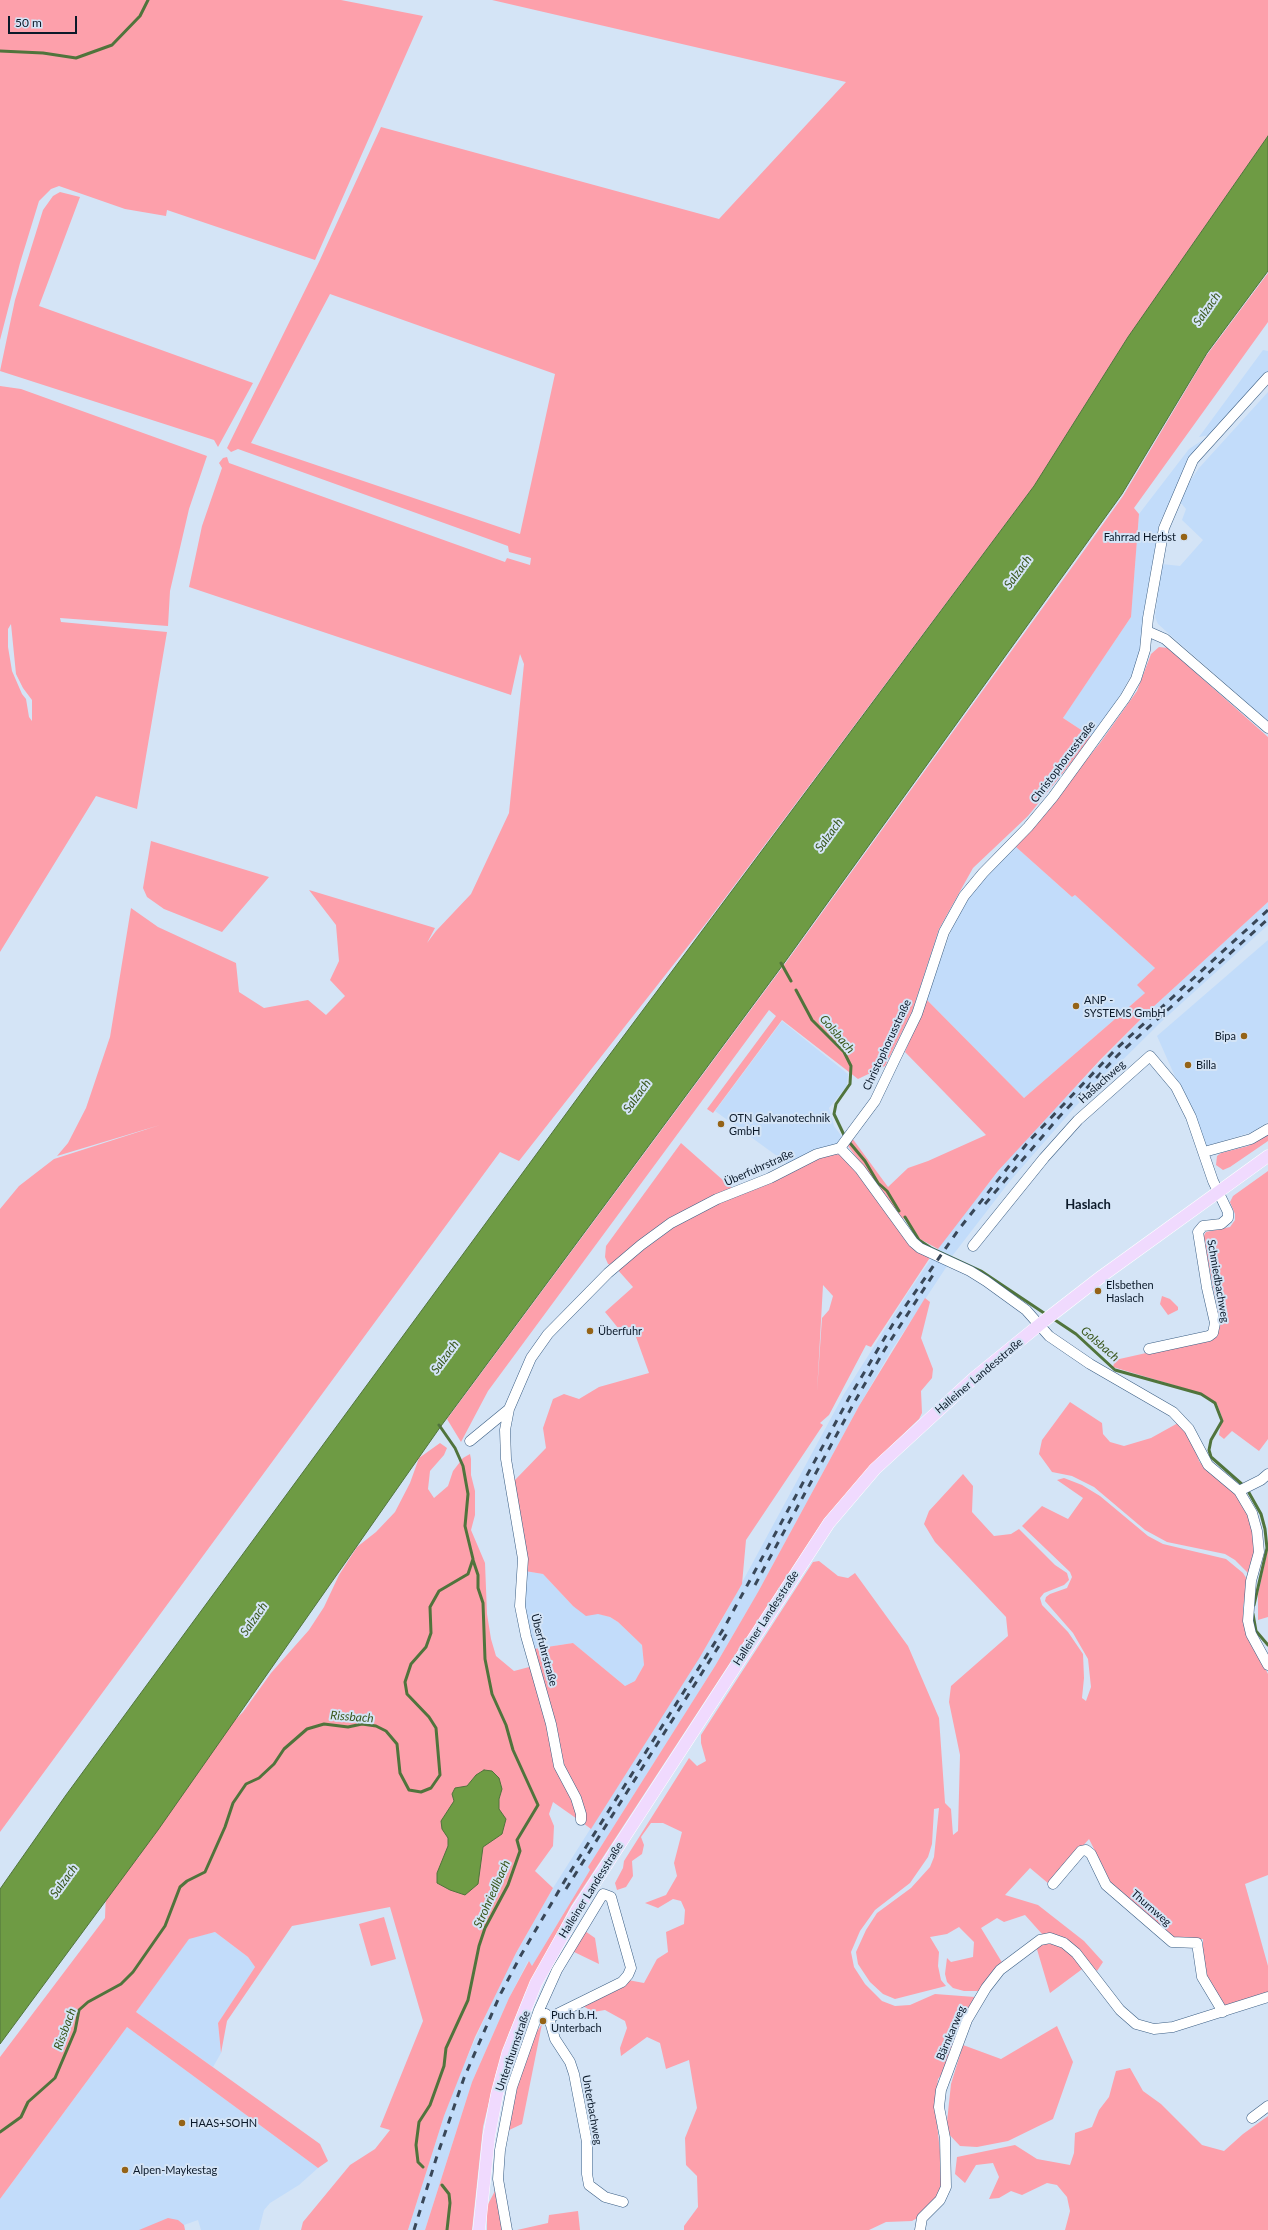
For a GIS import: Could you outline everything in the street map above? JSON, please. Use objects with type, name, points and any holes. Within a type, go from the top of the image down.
[{"type":"main road","name":"Halleiner Landesstraße","points":[[479,2230],[488,2136],[497,2094],[508,2053],[536,1984],[577,1910],[829,1523],[875,1469],[898,1446],[1041,1323],[1218,1191],[1268,1156]]},
{"type":"street","name":"Christophorusstraße","points":[[840,1148],[875,1101],[917,1014],[944,932],[964,896],[982,873],[1028,827],[1053,797],[1125,698],[1142,663],[1148,631],[1148,618],[1164,528],[1193,460],[1268,377]]},
{"type":"street","points":[[1148,631],[1165,639],[1268,728]]},
{"type":"street","name":"Haslachweg","points":[[974,1246],[1044,1158],[1078,1120],[1150,1056],[1176,1087],[1204,1152],[1218,1191]]},
{"type":"street","points":[[1204,1152],[1251,1139],[1268,1129]]},
{"type":"street","points":[[840,1148],[860,1169],[913,1242],[920,1248],[970,1271],[1012,1299],[1041,1323],[1049,1336],[1090,1364],[1173,1412],[1189,1429],[1208,1465],[1239,1491],[1252,1513],[1258,1538],[1258,1552],[1251,1581],[1248,1621],[1251,1634],[1268,1665]]},
{"type":"street","name":"Überfuhrstraße","points":[[581,1820],[582,1814],[576,1798],[558,1766],[551,1724],[526,1636],[520,1606],[523,1559],[506,1459],[505,1430],[509,1409],[531,1358],[548,1334],[608,1274],[641,1245],[671,1223],[717,1199],[770,1178],[817,1154],[840,1148]]},
{"type":"street","name":"Schmiedbachweg","points":[[1149,1349],[1209,1336],[1213,1333],[1215,1328],[1198,1232],[1203,1226],[1221,1224],[1228,1218],[1228,1212],[1218,1191]]},
{"type":"street","name":"Überfuhrstraße","points":[[470,1441],[509,1409]]},
{"type":"street","points":[[1239,1491],[1261,1480],[1268,1474]]},
{"type":"street","name":"Thurnweg","points":[[1053,1884],[1081,1852],[1086,1850],[1091,1854],[1106,1885],[1172,1942],[1197,1943],[1202,1977],[1223,2012]]},
{"type":"street","name":"Unterthurnstraße","points":[[507,2230],[498,2180],[500,2150],[512,2087],[539,2010],[557,1970],[603,1894],[611,1898],[631,1968],[628,1975],[622,1982],[549,2018]]},
{"type":"street","name":"Bärnkarweg","points":[[920,2230],[922,2218],[940,2200],[946,2187],[945,2138],[939,2108],[941,2090],[967,2020],[986,1988],[1000,1970],[1040,1940],[1050,1938],[1064,1944],[1076,1953],[1120,2010],[1136,2024],[1154,2029],[1173,2027],[1268,1997]]},
{"type":"street","points":[[539,2010],[549,2018]]},
{"type":"street","name":"Unterbachweg","points":[[549,2018],[555,2039],[570,2062],[574,2074],[587,2142],[586,2174],[589,2185],[605,2197],[623,2202]]},
{"type":"street","points":[[1252,2118],[1268,2106]]},
{"type":"shaded area","points":[[0,0],[341,0],[423,16],[315,260],[167,210],[166,216],[125,209],[59,186],[51,189],[39,201],[20,263],[0,340]]},
{"type":"shaded area","points":[[492,0],[1268,0],[1268,136],[1128,337],[1034,486],[707,922],[519,1161],[500,1152],[0,1832],[0,1209],[19,1186],[54,1159],[160,1125],[57,1156],[68,1143],[86,1108],[110,1037],[131,908],[158,927],[236,963],[239,992],[264,1008],[308,1000],[326,1015],[345,996],[330,980],[339,961],[336,925],[309,890],[435,928],[427,943],[436,931],[471,894],[509,813],[524,664],[520,654],[511,695],[189,587],[202,526],[222,468],[219,463],[223,458],[227,457],[229,463],[505,562],[507,558],[530,565],[531,558],[509,552],[508,546],[238,449],[231,452],[227,448],[319,262],[381,127],[719,219],[846,82]],"holes":[[[330,294],[555,374],[520,534],[251,443]]]},
{"type":"shaded area","points":[[60,192],[80,197],[39,306],[253,383],[218,447],[214,440],[0,371],[15,300],[43,210],[53,196]]},
{"type":"shaded area","points":[[1268,273],[1268,322],[1134,508],[1139,514],[1131,617],[1063,718],[1092,737],[1028,816],[973,868],[939,929],[912,1012],[885,1066],[858,1079],[782,1020],[713,1113],[707,1109],[776,1016],[769,1010],[488,1391],[461,1442],[447,1419],[787,961],[1083,552],[1123,496],[1206,356]]},
{"type":"shaded area","points":[[1263,350],[1268,351],[1268,372],[1211,435],[1199,437]]},
{"type":"shaded area","points":[[0,386],[21,389],[207,456],[189,509],[170,591],[168,626],[60,618],[61,622],[167,632],[137,809],[96,796],[0,952]],"holes":[[[11,624],[16,674],[23,688],[32,700],[32,721],[29,717],[26,699],[22,694],[12,671],[8,647],[8,629]]]},
{"type":"shaded area","points":[[1268,392],[1268,721],[1158,624],[1155,617],[1162,564],[1180,566],[1203,540],[1182,520],[1186,509],[1180,502],[1184,490],[1199,468]]},
{"type":"shaded area","points":[[1206,438],[1190,458],[1159,524],[1143,616],[1142,640],[1135,668],[1119,697],[1092,737],[1063,718],[1131,617],[1131,610],[1067,711],[1132,602],[1139,514],[1189,449]]},
{"type":"shaded area","points":[[1159,647],[1168,648],[1268,737],[1268,902],[1152,1008],[1100,1060],[998,1171],[938,1249],[920,1239],[909,1222],[898,1215],[848,1146],[852,1138],[888,1187],[908,1168],[928,1161],[986,1135],[905,1052],[926,999],[1024,1098],[1145,993],[1137,985],[1155,968],[1075,895],[1072,897],[1016,847],[1100,743],[1137,691],[1151,654]]},
{"type":"shaded area","points":[[151,841],[269,877],[222,932],[164,909],[147,897],[143,888]]},
{"type":"shaded area","points":[[1016,847],[1072,897],[1075,895],[1155,968],[1145,993],[1024,1098],[926,999],[953,926],[976,886]]},
{"type":"shaded area","points":[[1268,902],[1268,925],[1162,1021],[1075,1107],[1010,1181],[946,1264],[947,1266],[891,1351],[859,1406],[758,1592],[715,1666],[588,1867],[590,1870],[532,1966],[528,1961],[509,1998],[472,2082],[425,2230],[408,2230],[444,2116],[459,2076],[496,1992],[516,1953],[553,1888],[719,1625],[844,1394],[907,1294],[955,1224],[1026,1138],[1152,1008]]},
{"type":"shaded area","points":[[1268,940],[1268,1122],[1252,1132],[1206,1146],[1157,1036]]},
{"type":"shaded area","points":[[782,1021],[848,1074],[847,1086],[829,1108],[834,1126],[843,1138],[836,1144],[788,1164],[715,1111]]},
{"type":"shaded area","points":[[1268,1135],[1268,1141],[1230,1167],[1223,1170],[1216,1165],[1217,1156],[1221,1153],[1248,1146]]},
{"type":"shaded area","points":[[681,1143],[733,1189],[611,1265],[608,1264],[605,1257],[606,1246]]},
{"type":"shaded area","points":[[835,1154],[841,1155],[931,1256],[871,1347],[866,1345],[829,1415],[820,1423],[823,1425],[746,1540],[742,1584],[700,1657],[591,1829],[583,1823],[560,1766],[534,1649],[573,1643],[625,1686],[635,1681],[644,1665],[642,1645],[618,1622],[610,1617],[598,1614],[586,1616],[573,1606],[543,1574],[525,1571],[514,1481],[546,1448],[543,1428],[553,1399],[564,1394],[579,1399],[599,1387],[649,1373],[636,1337],[623,1334],[605,1312],[633,1287],[617,1269],[688,1217],[821,1157]],"holes":[[[823,1285],[833,1296],[829,1310],[822,1318],[817,1392]]]},
{"type":"shaded area","points":[[1268,1171],[1268,1439],[1259,1451],[1232,1431],[1224,1439],[1219,1435],[1222,1417],[1217,1404],[1200,1393],[1113,1367],[1115,1360],[1213,1338],[1221,1324],[1203,1237],[1206,1232],[1230,1227],[1235,1220],[1235,1214],[1230,1202],[1233,1196]]},
{"type":"shaded area","points":[[1162,1296],[1170,1299],[1178,1307],[1178,1310],[1168,1315],[1160,1304]]},
{"type":"shaded area","points":[[925,1298],[930,1302],[921,1338],[933,1369],[932,1378],[921,1391],[922,1413],[919,1419],[872,1464],[824,1519],[571,1906],[525,1993],[509,2033],[496,2073],[483,2127],[472,2230],[425,2230],[472,2082],[509,1998],[529,1961],[532,1966],[590,1870],[588,1867],[715,1666],[758,1592],[859,1406]]},
{"type":"shaded area","points":[[1070,1402],[1102,1423],[1103,1434],[1110,1442],[1124,1446],[1151,1438],[1178,1423],[1183,1427],[1194,1445],[1199,1461],[1212,1475],[1230,1487],[1249,1514],[1256,1544],[1254,1563],[1249,1566],[1249,1574],[1235,1560],[1225,1554],[1167,1542],[1145,1530],[1094,1487],[1072,1476],[1052,1472],[1039,1454],[1042,1440]]},
{"type":"shaded area","points":[[440,1443],[447,1448],[444,1455],[430,1471],[428,1489],[434,1498],[448,1486],[453,1471],[463,1458],[470,1454],[471,1475],[475,1491],[475,1515],[471,1530],[485,1563],[487,1614],[491,1639],[496,1656],[514,1671],[533,1666],[575,1799],[580,1821],[553,1802],[549,1814],[554,1826],[553,1846],[535,1871],[553,1888],[516,1953],[475,2037],[444,2116],[408,2230],[301,2230],[303,2222],[350,2165],[375,2149],[390,2130],[380,2127],[423,2021],[390,1907],[292,1926],[227,2021],[221,2053],[218,2023],[255,1967],[248,1957],[215,1932],[189,1939],[136,2012],[320,2144],[328,2161],[318,2168],[127,2027],[0,2199],[0,2057],[105,1918],[106,1891],[119,1874],[139,1857],[148,1837],[221,1734],[243,1712],[271,1673],[309,1630],[324,1607],[339,1575],[357,1547],[376,1532],[395,1512],[410,1483],[419,1458]]},
{"type":"shaded area","points":[[963,1474],[973,1486],[972,1512],[994,1536],[1011,1534],[1019,1529],[1055,1565],[1067,1573],[1069,1580],[1064,1585],[1044,1593],[1040,1598],[1042,1605],[1068,1632],[1083,1654],[1084,1678],[1082,1698],[1086,1701],[1091,1687],[1088,1659],[1073,1633],[1045,1601],[1046,1597],[1050,1594],[1067,1588],[1072,1577],[1070,1572],[1022,1526],[1042,1506],[1068,1519],[1083,1498],[1057,1480],[1064,1478],[1082,1485],[1100,1496],[1148,1536],[1163,1544],[1226,1559],[1243,1573],[1248,1581],[1243,1607],[1245,1626],[1268,1674],[1268,1875],[1245,1884],[1268,1966],[1268,1993],[1224,2009],[1206,1979],[1203,1959],[1203,1939],[1176,1939],[1114,1889],[1089,1839],[1049,1884],[1030,1868],[1005,1895],[1038,1905],[1084,1941],[1103,1962],[1097,1971],[1082,1954],[1060,1937],[1042,1934],[1025,1915],[1004,1922],[997,1918],[981,1928],[1003,1964],[981,1991],[964,1991],[953,1988],[947,1982],[945,1974],[947,1958],[951,1962],[973,1957],[974,1942],[959,1927],[947,1934],[930,1937],[939,1952],[938,1966],[941,1980],[946,1986],[895,1999],[883,1994],[870,1982],[858,1964],[856,1952],[866,1930],[877,1913],[911,1888],[930,1867],[934,1857],[939,1808],[934,1809],[932,1844],[928,1857],[910,1883],[875,1910],[860,1931],[851,1952],[854,1967],[865,1984],[882,2001],[895,2006],[910,2005],[935,1994],[975,1997],[945,2070],[938,2079],[935,2105],[943,2180],[935,2201],[921,2216],[912,2221],[886,2222],[869,2230],[684,2230],[684,2226],[698,2207],[697,2176],[686,2165],[685,2138],[697,2108],[689,2060],[666,2069],[660,2043],[647,2037],[621,2056],[620,2048],[627,2028],[625,2021],[605,2010],[593,2012],[583,2006],[628,1980],[644,1983],[657,1959],[668,1952],[666,1932],[684,1924],[685,1910],[681,1901],[673,1899],[658,1908],[645,1903],[666,1895],[677,1876],[674,1863],[682,1832],[663,1823],[651,1823],[641,1837],[644,1845],[642,1854],[632,1861],[633,1876],[626,1887],[617,1890],[615,1883],[623,1868],[624,1861],[689,1758],[697,1766],[706,1761],[701,1743],[701,1735],[813,1562],[819,1561],[838,1576],[848,1578],[855,1573],[908,1646],[939,1718],[945,1803],[951,1809],[953,1835],[958,1831],[960,1755],[949,1702],[951,1686],[1008,1636],[1006,1617],[935,1542],[924,1524],[929,1511]]},
{"type":"shaded area","points":[[1268,1549],[1268,1617],[1258,1620],[1258,1594]]},
{"type":"shaded area","points":[[525,1571],[543,1574],[573,1606],[610,1617],[618,1622],[642,1645],[644,1665],[635,1681],[625,1686],[573,1643],[534,1649],[523,1605]]},
{"type":"shaded area","points":[[384,1917],[396,1959],[371,1966],[359,1924]]},
{"type":"shaded area","points":[[585,1931],[595,1938],[599,1964],[572,1951]]},
{"type":"shaded area","points":[[215,1932],[248,1957],[255,1967],[218,2023],[221,2053],[213,2067],[136,2012],[189,1938]]},
{"type":"shaded area","points":[[1044,1942],[1055,1943],[1071,1952],[1085,1967],[1050,1993],[1036,1946]]},
{"type":"shaded area","points":[[542,2024],[522,2124],[507,2131],[514,2097],[533,2037]]},
{"type":"shaded area","points":[[1057,2026],[1073,2062],[1053,2119],[1008,2141],[977,2147],[960,2146],[946,2131],[951,2084],[963,2045],[1001,2059]]},
{"type":"shaded area","name":"Alpen-Maykestag","points":[[127,2027],[318,2168],[299,2185],[270,2203],[264,2210],[259,2230],[201,2230],[198,2220],[184,2225],[185,2230],[0,2230],[0,2199]]},
{"type":"shaded area","points":[[1130,2068],[1143,2091],[1161,2104],[1202,2145],[1224,2151],[1243,2134],[1268,2116],[1268,2230],[1065,2230],[1070,2211],[1067,2197],[1057,2185],[1047,2183],[1022,2195],[1011,2191],[999,2198],[989,2199],[999,2177],[993,2163],[976,2165],[965,2183],[955,2174],[957,2157],[1015,2145],[1037,2159],[1070,2165],[1074,2153],[1075,2133],[1092,2127],[1099,2110],[1109,2097],[1116,2071]]},
{"type":"shaded area","points":[[496,2189],[504,2230],[487,2230],[487,2206]]},
{"type":"shaded area","points":[[578,2211],[580,2230],[517,2230],[548,2223],[549,2215]]},
{"type":"shaded area","points":[[168,2218],[178,2220],[184,2225],[185,2230],[139,2230]]},
{"type":"water","name":"Salzach","points":[[1268,136],[1268,271],[1207,353],[1122,494],[782,966],[441,1426],[158,1830],[0,2044],[0,1889],[66,1795],[593,1077],[1034,486],[1128,337]]},
{"type":"water","points":[[484,1770],[492,1771],[499,1778],[502,1789],[499,1799],[499,1809],[506,1819],[502,1834],[483,1847],[478,1884],[465,1895],[450,1890],[437,1883],[437,1873],[448,1846],[448,1838],[442,1829],[441,1821],[454,1801],[452,1794],[455,1788],[467,1786],[476,1775]]},
{"type":"waterway","points":[[0,51],[43,53],[76,58],[112,45],[140,16],[148,0]]},
{"type":"waterway","name":"Golsbach","points":[[781,963],[791,981]]},
{"type":"waterway","name":"Golsbach","points":[[796,990],[812,1020],[844,1052],[851,1066],[850,1084],[836,1104],[834,1114],[844,1135]]},
{"type":"waterway","name":"Golsbach","points":[[850,1143],[865,1161],[878,1183],[887,1191],[899,1211]]},
{"type":"waterway","name":"Golsbach","points":[[905,1217],[919,1240],[931,1248],[981,1271],[1047,1315]]},
{"type":"waterway","name":"Golsbach","points":[[1052,1318],[1076,1334],[1115,1370],[1201,1394],[1215,1403],[1222,1421],[1211,1440],[1209,1450],[1211,1457],[1244,1486]]},
{"type":"waterway","name":"Rissbach","points":[[0,2132],[21,2117],[28,2102],[55,2078],[75,2031],[79,2010],[88,2002],[121,1984],[133,1972],[165,1926],[180,1887],[187,1881],[205,1872],[225,1827],[233,1803],[246,1784],[259,1778],[274,1764],[284,1749],[307,1729],[324,1724],[348,1727],[362,1724],[376,1726],[386,1731],[397,1744],[400,1773],[409,1790],[421,1792],[431,1788],[440,1775],[436,1728],[429,1717],[407,1694],[405,1682],[411,1664],[426,1647],[431,1633],[430,1607],[439,1591],[468,1574],[473,1559],[465,1526],[468,1494],[463,1466],[455,1448],[439,1425]]},
{"type":"waterway","name":"Golsbach","points":[[1248,1491],[1261,1514],[1265,1529],[1267,1548],[1254,1605]]},
{"type":"waterway","name":"Strohriedlbach","points":[[423,2167],[418,2162],[416,2145],[419,2122],[430,2105],[444,2066],[446,2048],[468,2000],[479,1946],[485,1928],[508,1885],[520,1851],[517,1840],[538,1805],[513,1750],[506,1725],[492,1694],[485,1659],[483,1603],[478,1588],[478,1575],[473,1560]]},
{"type":"waterway","name":"Golsbach","points":[[1253,1614],[1256,1631],[1268,1645]]},
{"type":"waterway","name":"Strohriedlbach","points":[[442,2185],[449,2194],[450,2203],[447,2230]]},
{"type":"railway","points":[[414,2230],[436,2159],[464,2078],[500,1995],[521,1955],[567,1877],[724,1628],[849,1398],[893,1324],[959,1229],[1029,1141],[1115,1050],[1268,910]]},
{"type":"railway","points":[[985,1204],[1059,1117],[1119,1054],[1268,919]]},
{"type":"railway","points":[[755,1585],[855,1401],[885,1349],[933,1275]]},
{"type":"railway","points":[[566,1889],[729,1630]]},
{"type":"place","name":"Fahrrad Herbst","points":[[1184,537]]},
{"type":"place","name":"ANP - SYSTEMS GmbH","points":[[1076,1006]]},
{"type":"place","name":"Bipa","points":[[1244,1036]]},
{"type":"place","name":"Billa","points":[[1188,1065]]},
{"type":"place","name":"OTN Galvanotechnik GmbH","points":[[721,1124]]},
{"type":"place","name":"Elsbethen Haslach","points":[[1098,1291]]},
{"type":"place","name":"Überfuhr","points":[[590,1331]]},
{"type":"place","name":"Puch b.H. Unterbach","points":[[543,2021]]},
{"type":"place","name":"HAAS+SOHN","points":[[182,2123]]},
{"type":"place","name":"Alpen-Maykestag","points":[[125,2170]]},
{"type":"district","name":"Haslach","points":[[1088,1205]]}]
